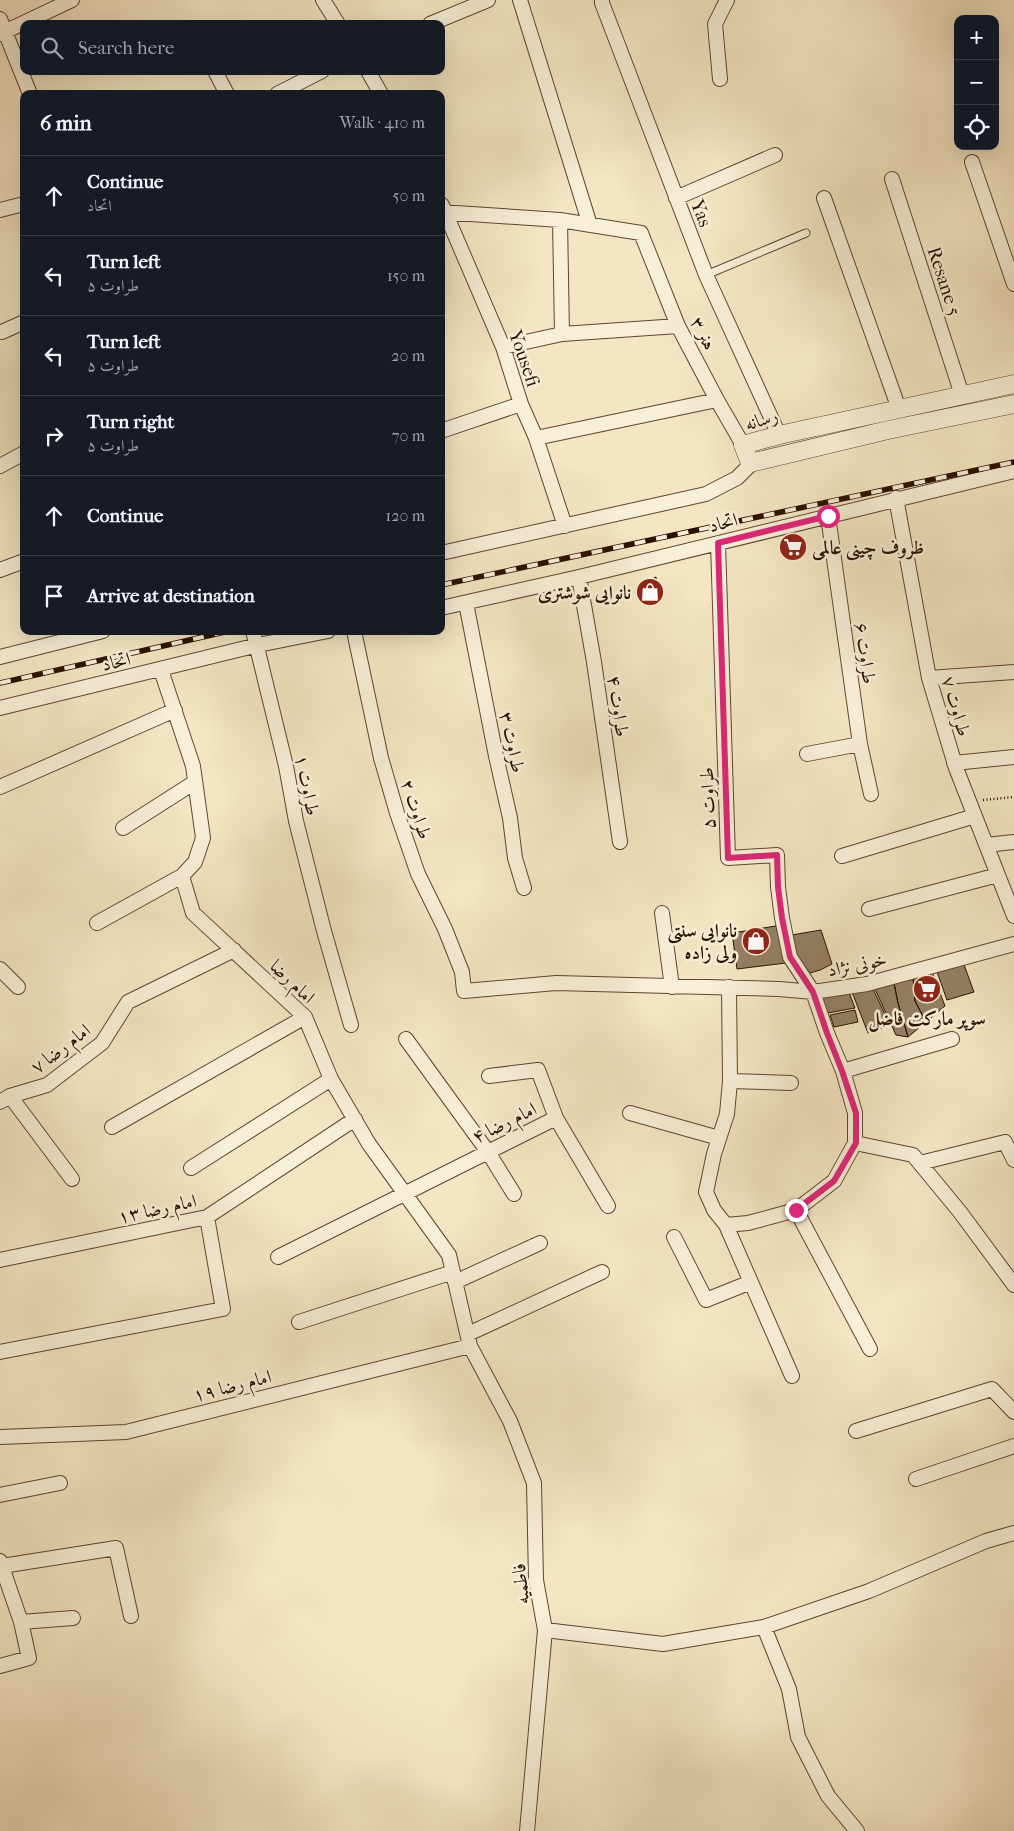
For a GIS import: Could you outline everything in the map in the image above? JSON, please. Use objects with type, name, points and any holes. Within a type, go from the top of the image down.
[{"type":"street","points":[[22,20],[72,0]]},
{"type":"street","points":[[440,20],[488,0]]},
{"type":"street","points":[[445,209],[539,220],[560,220],[590,225],[520,0]]},
{"type":"street","name":"Yas","points":[[602,0],[706,274],[778,435]]},
{"type":"street","points":[[720,79],[715,24],[727,0]]},
{"type":"street","points":[[326,1],[336,20]]},
{"type":"street","points":[[20,21],[2,28],[20,70]]},
{"type":"street","points":[[22,75],[28,90]]},
{"type":"street","points":[[217,75],[225,90]]},
{"type":"street","points":[[284,90],[314,75]]},
{"type":"street","points":[[370,75],[379,90]]},
{"type":"street","points":[[676,198],[775,155]]},
{"type":"street","points":[[972,162],[1014,284]]},
{"type":"street","name":"Resane 5","points":[[892,180],[962,395]]},
{"type":"street","points":[[824,198],[899,408]]},
{"type":"street","points":[[0,210],[20,205]]},
{"type":"street","name":"Yousefi","points":[[445,214],[503,347],[521,404],[536,438],[565,526]]},
{"type":"street","points":[[560,220],[562,334]]},
{"type":"street","name":"هنر ۳","points":[[590,225],[641,233],[678,326],[743,445]]},
{"type":"street","points":[[2,332],[20,324]]},
{"type":"street","points":[[503,347],[562,334],[678,326]]},
{"type":"street","name":"رسانه","points":[[1014,384],[778,435],[743,445],[750,463],[752,463],[888,430],[1014,404]]},
{"type":"street","points":[[536,438],[717,400]]},
{"type":"street","points":[[445,430],[521,404]]},
{"type":"street","points":[[0,466],[20,455]]},
{"type":"street","points":[[445,552],[706,494],[737,478],[752,463]]},
{"type":"street","name":"اتحاد","points":[[445,607],[579,577],[1014,470]]},
{"type":"street","name":"طراوت ۷","points":[[896,498],[929,678],[954,763],[1014,916]]},
{"type":"street","name":"طراوت ۶","points":[[828,516],[860,744],[871,794]]},
{"type":"street","name":"طراوت ۵","points":[[718,543],[728,858],[777,855],[778,887],[790,957],[813,992]]},
{"type":"street","points":[[0,570],[20,562]]},
{"type":"street","name":"طراوت ۴","points":[[579,577],[594,662],[620,842]]},
{"type":"street","name":"طراوت ۳","points":[[466,603],[510,818],[515,858],[524,888]]},
{"type":"street","points":[[0,657],[87,635]]},
{"type":"street","name":"طراوت ۱","points":[[254,635],[286,766],[296,820],[324,931],[351,1025]]},
{"type":"street","name":"اتحاد","points":[[0,708],[258,645],[308,635]]},
{"type":"street","name":"طراوت ۲","points":[[355,635],[381,758],[397,813],[418,874],[445,929],[462,972],[464,991]]},
{"type":"street","points":[[97,924],[182,876],[195,862],[203,838],[194,766],[161,670]]},
{"type":"street","points":[[929,678],[1014,672]]},
{"type":"street","points":[[0,787],[175,710]]},
{"type":"street","points":[[808,754],[860,744]]},
{"type":"street","points":[[954,763],[1014,756]]},
{"type":"street","points":[[123,828],[195,782]]},
{"type":"street","points":[[842,856],[975,816]]},
{"type":"street","points":[[986,845],[1014,842]]},
{"type":"street","points":[[869,909],[998,875]]},
{"type":"street","name":"امام رضا","points":[[182,876],[194,913],[305,1017],[331,1079],[369,1144],[449,1255],[469,1340]]},
{"type":"street","points":[[662,913],[672,987]]},
{"type":"street","name":"خونی نژاد","points":[[464,991],[556,983],[813,992],[867,984],[1014,944]]},
{"type":"street","name":"امام رضا ۷","points":[[5,1099],[47,1085],[102,1043],[128,1002],[234,950]]},
{"type":"street","points":[[0,969],[18,987]]},
{"type":"street","points":[[729,988],[730,1081],[726,1114],[706,1192],[714,1210],[726,1225],[792,1376]]},
{"type":"street","points":[[726,1225],[748,1223],[796,1210],[834,1181],[856,1143],[856,1113],[813,992]]},
{"type":"street","points":[[112,1127],[305,1017]]},
{"type":"street","points":[[406,1039],[488,1152],[514,1194]]},
{"type":"street","points":[[842,1071],[952,1039]]},
{"type":"street","points":[[489,1076],[538,1070],[556,1118]]},
{"type":"street","points":[[191,1168],[331,1079]]},
{"type":"street","points":[[730,1081],[791,1084]]},
{"type":"street","points":[[5,1099],[72,1179]]},
{"type":"street","points":[[630,1113],[719,1138]]},
{"type":"street","name":"امام رضا ۴","points":[[278,1257],[556,1118],[608,1206]]},
{"type":"street","name":"امام رضا ۱۳","points":[[0,1260],[207,1218],[355,1119]]},
{"type":"street","points":[[920,1163],[1005,1142],[1014,1160]]},
{"type":"street","points":[[856,1143],[913,1155],[960,1212],[1014,1285]]},
{"type":"street","points":[[796,1210],[870,1349]]},
{"type":"street","points":[[0,1352],[223,1309],[207,1218]]},
{"type":"street","points":[[674,1237],[706,1300],[751,1282]]},
{"type":"street","points":[[299,1322],[454,1277],[540,1244]]},
{"type":"street","name":"امام رضا ۱۹","points":[[0,1437],[126,1432],[469,1340],[602,1272]]},
{"type":"street","name":"فاطمیه","points":[[469,1340],[510,1421],[534,1483],[536,1580],[545,1630],[527,1831]]},
{"type":"street","points":[[856,1431],[992,1389],[1014,1412]]},
{"type":"street","points":[[916,1478],[1014,1446]]},
{"type":"street","points":[[0,1495],[60,1483]]},
{"type":"street","points":[[545,1630],[662,1644],[764,1627],[868,1592],[986,1541],[1014,1533]]},
{"type":"street","points":[[0,1666],[28,1658],[21,1622],[1,1563],[116,1548],[131,1616]]},
{"type":"street","points":[[21,1622],[73,1618]]},
{"type":"street","points":[[764,1627],[789,1689],[798,1737],[828,1796],[857,1831]]},
{"type":"lane","points":[[706,274],[806,233]]},
{"type":"path","points":[[970,802],[1014,797]]},
{"type":"building","name":"نانوایی شوشتری","points":[[656,577],[657,600],[646,604],[642,584]]},
{"type":"building","name":"نانوایی سنتی ولی زاده","points":[[776,926],[786,963],[737,969],[732,933]]},
{"type":"building","points":[[821,930],[832,964],[807,974],[786,936]]},
{"type":"building","points":[[963,962],[974,992],[947,1000],[936,969]]},
{"type":"building","name":"سوپر مارکت فاضل","points":[[932,972],[945,1006],[926,1022],[915,1001],[913,977]]},
{"type":"building","points":[[913,977],[915,1001],[926,1022],[908,1037],[894,983]]},
{"type":"building","points":[[894,983],[908,1037],[896,1035],[875,989]]},
{"type":"building","points":[[869,988],[874,991],[890,1025],[868,1033],[852,992]]},
{"type":"building","points":[[848,990],[855,1008],[828,1013],[818,995]]},
{"type":"building","points":[[855,1010],[858,1022],[834,1027],[830,1015]]},
{"type":"railway","points":[[445,584],[1014,462]]},
{"type":"railway","points":[[0,683],[211,635]]},
{"type":"place","name":"ظروف چینی عالمی","points":[[793,547]]},
{"type":"place","name":"نانوایی شوشتری","points":[[650,592]]},
{"type":"place","name":"نانوایی سنتی ولی زاده","points":[[756,941]]},
{"type":"place","name":"سوپر مارکت فاضل","points":[[927,989]]},
{"type":"route","points":[[796,1210],[834,1181],[856,1143],[856,1113],[813,992],[790,957],[778,887],[777,855],[728,858],[718,543],[828,516]]}]
